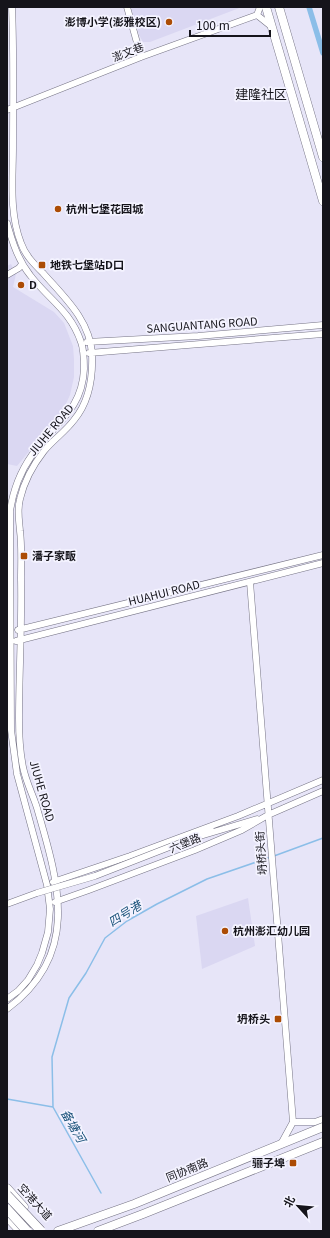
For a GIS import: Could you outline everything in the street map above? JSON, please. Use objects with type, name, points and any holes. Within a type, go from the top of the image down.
[{"type":"highway","points":[[7,1195],[41,1231]]},
{"type":"highway","points":[[7,1209],[27,1231]]},
{"type":"main road","points":[[266,7],[323,201]]},
{"type":"main road","points":[[279,7],[320,136],[323,157]]},
{"type":"main road","name":"同协南路","points":[[58,1231],[134,1204],[323,1127]]},
{"type":"main road","points":[[98,1231],[150,1212],[323,1142]]},
{"type":"main road","name":"空港大道","points":[[7,1188],[46,1231]]},
{"type":"main road","points":[[7,1217],[20,1231]]},
{"type":"street","name":"JIUHE ROAD","points":[[7,1009],[25,995],[49,960],[53,949],[58,924],[56,882],[37,808],[23,766],[19,725],[20,630],[22,603],[18,519],[20,500],[32,469],[44,451],[66,430],[81,409],[86,399],[92,370],[90,341],[82,321],[68,300],[28,256],[21,245],[17,230],[13,201],[10,108],[14,79],[12,7]]},
{"type":"street","points":[[127,7],[141,57]]},
{"type":"street","points":[[260,7],[257,15],[272,27]]},
{"type":"street","name":"澎文巷","points":[[10,108],[141,57],[257,15]]},
{"type":"street","name":"JIUHE ROAD","points":[[7,223],[13,243],[22,264],[38,285],[61,307],[68,316],[82,342],[84,374],[82,386],[69,413],[31,456],[23,469],[12,496],[10,511],[11,730],[17,774],[47,884],[50,903],[50,920],[42,953],[37,965],[28,980],[18,991],[7,999]]},
{"type":"street","points":[[7,275],[19,268],[22,264]]},
{"type":"street","name":"SANGUANTANG ROAD","points":[[82,342],[198,336],[323,325]]},
{"type":"street","name":"SANGUANTANG ROAD","points":[[83,354],[323,334]]},
{"type":"street","name":"HUAHUI ROAD","points":[[11,632],[323,555]]},
{"type":"street","name":"HUAHUI ROAD","points":[[11,642],[323,563]]},
{"type":"street","name":"坍桥头街","points":[[250,582],[293,1122]]},
{"type":"street","name":"六堡路","points":[[47,884],[130,856],[238,816],[323,780]]},
{"type":"street","name":"六堡路","points":[[50,903],[195,850],[242,830],[268,815],[323,791]]},
{"type":"street","points":[[190,839],[268,815]]},
{"type":"street","points":[[7,904],[37,893],[96,876],[217,828],[238,816]]},
{"type":"street","points":[[281,1144],[293,1122],[315,1122],[323,1119]]},
{"type":"shaded area","name":"澎博小学(澎雅校区)","points":[[131,7],[242,7],[150,42],[143,42],[139,35]]},
{"type":"shaded area","points":[[11,264],[16,274],[13,287],[54,312],[64,323],[73,346],[74,359],[74,377],[70,395],[63,410],[17,466],[7,464],[7,266]]},
{"type":"shaded area","name":"杭州澎汇幼儿园","points":[[248,898],[255,946],[202,969],[196,916]]},
{"type":"waterway","points":[[309,7],[323,53]]},
{"type":"waterway","name":"四号港","points":[[274,856],[323,838]]},
{"type":"waterway","name":"四号港","points":[[101,1193],[53,1107],[52,1057],[69,998],[86,973],[105,938],[127,921],[207,879],[271,857]]},
{"type":"waterway","name":"备塘河","points":[[7,1099],[53,1107]]},
{"type":"place","name":"澎博小学(澎雅校区)","points":[[169,22]]},
{"type":"place","name":"杭州七堡花园城","points":[[58,209]]},
{"type":"place","name":"地铁七堡站D口","points":[[42,265]]},
{"type":"place","name":"D","points":[[21,285]]},
{"type":"place","name":"潘子家畈","points":[[24,556]]},
{"type":"place","name":"杭州澎汇幼儿园","points":[[225,931]]},
{"type":"place","name":"坍桥头","points":[[278,1019]]},
{"type":"place","name":"骊子埠","points":[[293,1163]]},
{"type":"district","name":"建隆社区","points":[[261,94]]}]
